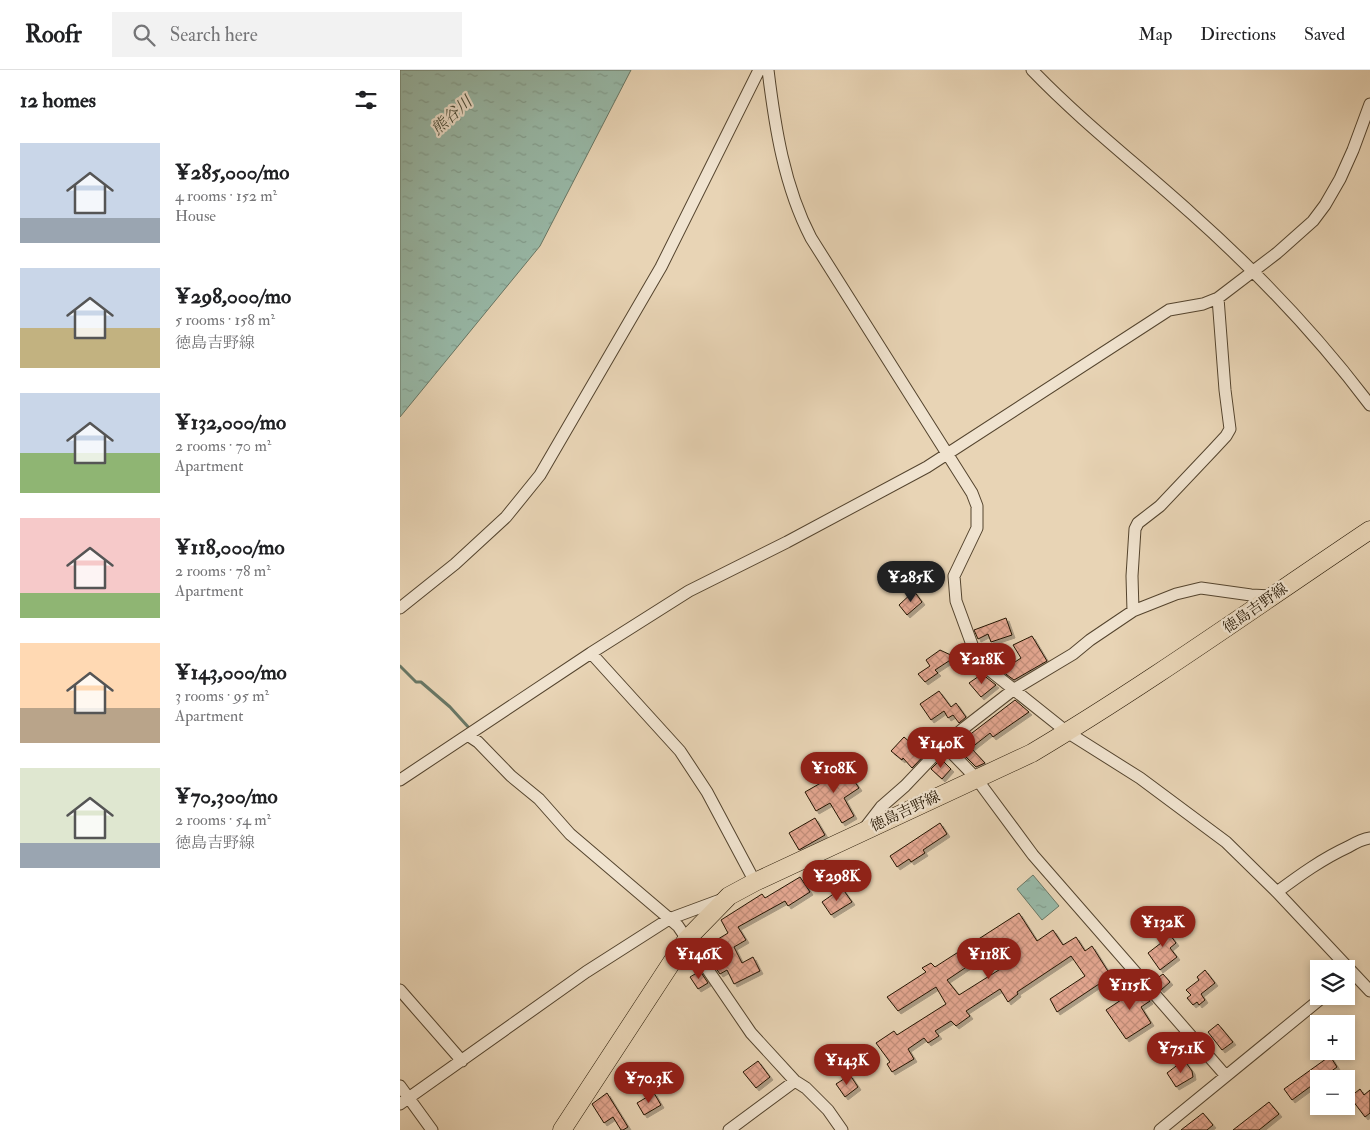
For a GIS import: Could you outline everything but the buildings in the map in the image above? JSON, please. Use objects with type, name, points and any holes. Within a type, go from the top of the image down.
[{"type":"main road","name":"徳島吉野線","points":[[562,1130],[687,939],[729,896],[754,882],[863,830],[1032,753],[1226,629],[1370,530]]},
{"type":"street","points":[[400,608],[455,564],[506,517],[540,475],[660,266],[759,70]]},
{"type":"street","points":[[768,70],[776,131],[802,220],[886,357],[948,453],[972,493],[977,506],[977,528],[954,576],[956,601],[978,661],[1067,732],[1140,778],[1226,842],[1277,892],[1337,960]]},
{"type":"street","points":[[1032,70],[1083,119],[1194,216],[1253,272],[1306,326],[1370,405]]},
{"type":"street","points":[[400,780],[591,653],[689,592],[927,467],[1170,310],[1203,304],[1218,298],[1253,272],[1312,221],[1325,205],[1353,150],[1370,104]]},
{"type":"street","points":[[1133,612],[1132,566],[1135,529],[1138,522],[1160,506],[1214,450],[1230,429],[1218,298]]},
{"type":"street","points":[[863,830],[881,807],[905,786],[944,745],[1013,690],[1073,654],[1090,640],[1133,612],[1176,594],[1201,588],[1251,596],[1272,596]]},
{"type":"street","points":[[591,653],[680,751],[707,792],[754,882]]},
{"type":"street","points":[[468,736],[478,742],[511,776],[539,799],[570,834],[678,926],[751,1033],[795,1081],[806,1088],[828,1110],[842,1130]]},
{"type":"street","points":[[944,745],[976,778],[1033,855],[1226,1076]]},
{"type":"street","points":[[1277,892],[1308,869],[1336,853],[1364,839],[1370,838]]},
{"type":"street","points":[[404,1101],[586,972],[669,919],[729,896]]},
{"type":"street","points":[[1355,979],[1370,991]]},
{"type":"street","points":[[400,990],[462,1061]]},
{"type":"street","points":[[1160,1130],[1313,1005]]},
{"type":"street","points":[[729,1130],[795,1081]]},
{"type":"street","points":[[400,1086],[404,1101],[432,1130]]},
{"type":"water","name":"熊谷川","points":[[400,70],[631,70],[540,246],[400,417]]},
{"type":"water","points":[[1033,875],[1059,906],[1042,920],[1017,889]]},
{"type":"waterway","points":[[400,666],[416,682],[421,682],[450,707],[470,729],[472,728]]}]
